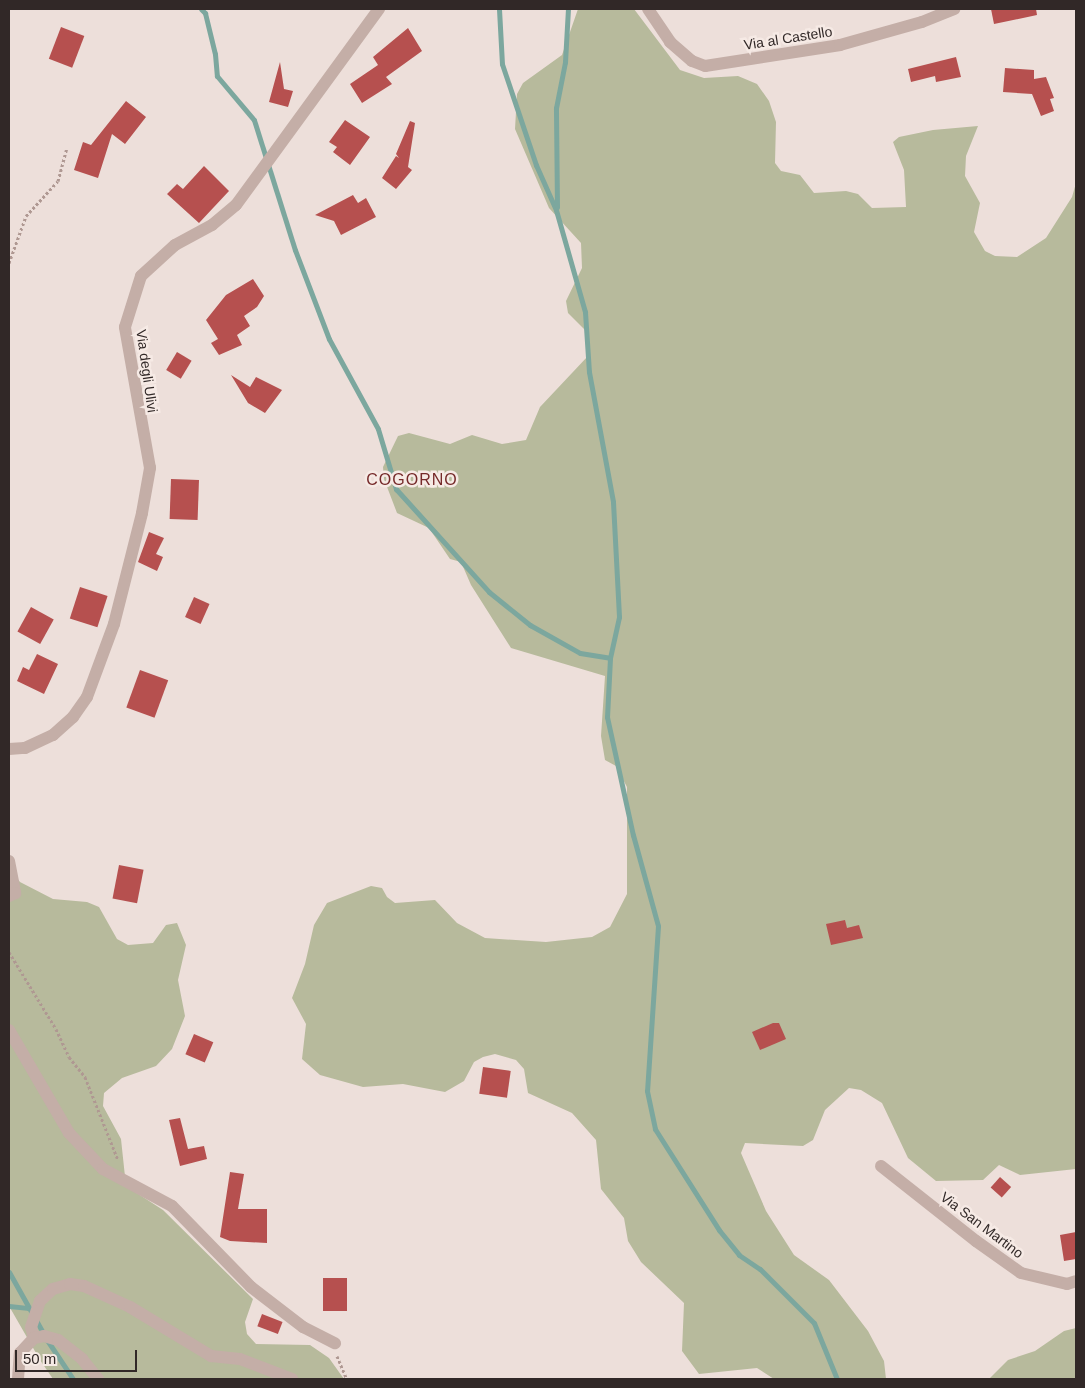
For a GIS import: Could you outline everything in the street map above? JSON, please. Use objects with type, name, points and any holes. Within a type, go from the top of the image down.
[{"type":"street","name":"Via degli Ulivi","points":[[9,749],[26,748],[53,735],[73,717],[87,697],[114,624],[142,513],[150,468],[125,326],[141,276],[175,245],[212,225],[236,205],[379,9]]},
{"type":"street","name":"Via al Castello","points":[[648,9],[670,42],[692,62],[705,66],[840,45],[922,22],[954,9]]},
{"type":"street","points":[[9,861],[15,893],[9,896]]},
{"type":"street","points":[[9,1030],[69,1133],[103,1169],[172,1206],[251,1286],[304,1327],[335,1343]]},
{"type":"street","name":"Via San Martino","points":[[882,1166],[1021,1273],[1067,1284],[1076,1281]]},
{"type":"street","points":[[34,1338],[31,1327],[40,1301],[53,1288],[70,1284],[84,1286],[130,1307],[211,1356],[240,1360],[292,1379]]},
{"type":"street","points":[[18,1379],[20,1353],[34,1338],[44,1336],[58,1340],[82,1359],[98,1379]]},
{"type":"path","points":[[9,263],[26,216],[58,181],[67,148]]},
{"type":"path","points":[[9,952],[56,1029],[69,1057],[85,1077],[96,1112],[114,1144],[122,1180]]},
{"type":"path","points":[[335,1343],[338,1362],[347,1379]]},
{"type":"green space","points":[[578,9],[634,9],[680,70],[704,78],[738,76],[757,84],[769,101],[776,122],[775,163],[781,171],[800,175],[814,193],[846,191],[858,194],[872,208],[906,207],[904,170],[893,142],[899,137],[933,130],[978,126],[966,156],[965,176],[980,203],[974,232],[985,251],[995,256],[1017,257],[1046,238],[1072,197],[1076,183],[1076,1169],[1020,1175],[999,1165],[983,1180],[936,1181],[908,1158],[882,1103],[861,1090],[849,1088],[825,1110],[813,1140],[803,1146],[745,1143],[741,1153],[766,1211],[794,1255],[829,1280],[868,1331],[884,1361],[886,1379],[774,1379],[757,1368],[699,1374],[682,1351],[684,1303],[641,1262],[628,1241],[624,1218],[601,1189],[596,1140],[572,1113],[528,1093],[524,1069],[516,1060],[495,1054],[483,1057],[474,1062],[464,1081],[445,1092],[403,1084],[363,1087],[320,1075],[302,1059],[306,1024],[292,998],[305,964],[314,925],[327,903],[371,886],[382,888],[387,897],[395,903],[435,900],[457,923],[485,938],[546,942],[592,937],[610,927],[627,894],[627,787],[616,766],[605,760],[601,736],[605,676],[511,648],[471,585],[461,562],[450,559],[429,528],[397,513],[384,479],[383,467],[398,436],[409,433],[450,444],[472,435],[502,444],[526,440],[540,407],[588,356],[586,331],[568,313],[566,301],[582,268],[581,243],[549,208],[515,129],[517,94],[523,83],[562,55]]},
{"type":"green space","points":[[9,852],[12,872],[20,882],[53,899],[87,902],[99,907],[117,939],[128,945],[153,943],[166,925],[177,923],[186,945],[178,980],[185,1016],[172,1049],[156,1066],[122,1078],[104,1093],[103,1106],[121,1139],[126,1186],[163,1210],[253,1299],[245,1322],[247,1334],[256,1344],[310,1345],[329,1358],[344,1379],[53,1379],[40,1360],[9,1306]]},
{"type":"green space","points":[[1076,1328],[1076,1379],[989,1379],[1008,1360],[1035,1351],[1064,1331]]},
{"type":"building","points":[[991,9],[1036,9],[1037,15],[994,24]]},
{"type":"building","points":[[61,27],[84,36],[72,68],[49,59]]},
{"type":"building","points":[[408,28],[422,51],[386,77],[392,84],[362,103],[350,84],[378,65],[373,57]]},
{"type":"building","points":[[956,57],[961,77],[936,82],[935,76],[911,82],[908,69]]},
{"type":"building","points":[[280,62],[284,89],[293,91],[288,107],[269,102]]},
{"type":"building","points":[[1005,68],[1034,70],[1034,79],[1046,77],[1054,98],[1050,99],[1054,111],[1041,116],[1032,94],[1003,92]]},
{"type":"building","points":[[126,101],[146,117],[125,144],[112,134],[98,178],[74,170],[83,142],[91,145]]},
{"type":"building","points":[[345,120],[370,137],[350,165],[333,152],[337,147],[329,142]]},
{"type":"building","points":[[410,121],[415,123],[408,167],[412,170],[396,189],[382,178],[396,156],[399,158],[396,154]]},
{"type":"building","points":[[204,166],[229,191],[199,223],[167,194],[177,184],[183,189]]},
{"type":"building","points":[[353,195],[358,203],[366,198],[376,217],[341,235],[334,221],[315,215]]},
{"type":"building","points":[[253,279],[264,296],[257,307],[244,316],[250,326],[237,335],[242,345],[219,355],[211,343],[218,339],[206,320],[226,295]]},
{"type":"building","points":[[177,352],[192,361],[181,379],[166,370]]},
{"type":"building","points":[[231,375],[250,387],[256,377],[282,390],[265,413],[248,403]]},
{"type":"building","points":[[171,479],[199,480],[198,520],[170,519]]},
{"type":"building","points":[[149,532],[164,538],[156,554],[163,557],[157,571],[138,562]]},
{"type":"building","points":[[80,587],[108,596],[97,627],[70,618]]},
{"type":"building","points":[[194,597],[210,604],[201,624],[185,617]]},
{"type":"building","points":[[31,607],[54,620],[40,644],[17,631]]},
{"type":"building","points":[[37,654],[58,664],[44,694],[17,681],[23,667],[29,670]]},
{"type":"building","points":[[140,670],[168,680],[155,718],[126,708]]},
{"type":"building","points":[[119,865],[144,870],[137,903],[113,898]]},
{"type":"building","points":[[845,920],[847,928],[859,925],[863,938],[831,945],[826,924]]},
{"type":"building","points":[[773,1023],[779,1023],[786,1039],[760,1050],[752,1032]]},
{"type":"building","points":[[194,1034],[213,1042],[205,1062],[185,1054]]},
{"type":"building","points":[[483,1067],[511,1071],[507,1098],[479,1094]]},
{"type":"building","points":[[180,1118],[188,1149],[204,1146],[207,1159],[180,1166],[169,1120]]},
{"type":"building","points":[[230,1172],[244,1174],[238,1209],[267,1209],[267,1243],[230,1241],[220,1237]]},
{"type":"building","points":[[1000,1177],[1011,1187],[1002,1197],[991,1187]]},
{"type":"building","points":[[1076,1232],[1076,1259],[1064,1261],[1060,1235]]},
{"type":"building","points":[[323,1278],[347,1278],[347,1311],[323,1311]]},
{"type":"building","points":[[262,1314],[283,1322],[278,1334],[257,1326]]},
{"type":"waterway","points":[[201,9],[205,13],[215,54],[217,76],[254,120],[295,250],[329,339],[378,429],[396,489],[489,592],[530,625],[580,653],[610,658]]},
{"type":"waterway","points":[[499,9],[502,64],[536,165],[556,210],[585,312],[589,372],[613,502],[619,617],[610,658],[607,717],[633,835],[658,926],[647,1091],[655,1129],[719,1230],[739,1255],[760,1269],[814,1323],[837,1379]]},
{"type":"waterway","points":[[557,207],[556,108],[565,62],[568,9]]},
{"type":"waterway","points":[[9,1272],[47,1340],[73,1379]]},
{"type":"waterway","points":[[9,1306],[27,1308]]},
{"type":"district","name":"COGORNO","points":[[412,480]]}]
